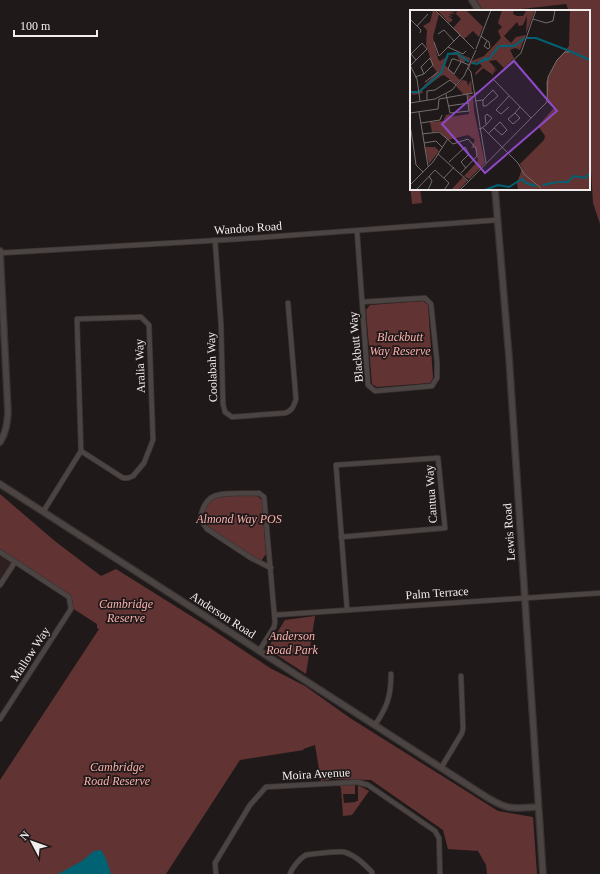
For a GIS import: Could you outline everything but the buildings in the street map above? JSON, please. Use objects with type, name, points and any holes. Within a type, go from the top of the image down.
[{"type":"street","points":[[472,0],[477,10]]},
{"type":"street","name":"Lewis Road","points":[[495,190],[509,357],[543,874]]},
{"type":"street","name":"Wandoo Road","points":[[0,252],[357,231],[497,220]]},
{"type":"street","name":"Blackbutt Way","points":[[357,231],[362,302],[368,385],[375,391],[432,386],[437,378],[437,362],[431,304],[425,298],[362,302]]},
{"type":"street","name":"Coolabah Way","points":[[215,240],[221,324],[223,404],[225,412],[232,417],[285,413],[290,412],[293,408],[296,399],[288,303]]},
{"type":"street","points":[[0,252],[8,413],[7,425],[3,438],[0,442]]},
{"type":"street","name":"Aralia Way","points":[[141,317],[149,325],[153,440],[144,463],[133,476],[123,478],[81,451],[77,319],[141,317]]},
{"type":"street","points":[[43,512],[81,451]]},
{"type":"street","name":"Cantua Way","points":[[341,537],[445,528],[438,458],[336,465],[341,537],[347,609]]},
{"type":"street","name":"Anderson Road","points":[[1,485],[496,803],[506,808],[514,809],[538,807]]},
{"type":"street","points":[[259,651],[274,628],[275,615],[271,568],[264,497],[259,493],[217,494],[208,501],[201,511],[200,519],[207,528],[252,558],[271,568]]},
{"type":"street","points":[[0,552],[15,562],[0,585]]},
{"type":"street","name":"Mallow Way","points":[[0,719],[71,609],[69,597],[15,562]]},
{"type":"street","name":"Palm Terrace","points":[[275,615],[600,593]]},
{"type":"street","points":[[375,725],[389,701],[391,692],[391,674]]},
{"type":"street","points":[[441,768],[460,737],[463,728],[461,676]]},
{"type":"street","name":"Moira Avenue","points":[[216,874],[215,863],[250,805],[266,787],[357,782],[368,785],[435,831],[439,838],[440,874]]},
{"type":"street","points":[[290,874],[294,866],[305,855],[341,851],[365,864],[372,874]]},
{"type":"shaded area","points":[[0,552],[15,562],[0,585]]},
{"type":"green space","points":[[472,0],[600,0],[600,224],[593,203],[590,154],[590,10],[569,10],[566,4],[513,10],[478,10]]},
{"type":"green space","points":[[411,190],[420,190],[422,203],[412,204]]},
{"type":"green space","name":"Blackbutt Way Reserve","points":[[423,301],[428,305],[433,378],[430,383],[377,387],[372,384],[366,310],[370,305]]},
{"type":"green space","points":[[0,494],[56,542],[101,576],[116,569],[207,626],[270,668],[305,686],[350,718],[498,811],[533,817],[537,874],[487,874],[486,865],[478,851],[448,849],[443,830],[371,780],[332,779],[321,781],[315,745],[303,749],[304,750],[240,760],[166,874],[0,874],[0,780],[99,629],[97,628],[97,624],[72,608],[71,596],[0,550]]},
{"type":"green space","name":"Almond Way POS","points":[[217,495],[256,495],[262,500],[266,554],[261,561],[257,561],[207,529],[200,519],[201,511]]},
{"type":"green space","name":"Anderson Road Park","points":[[315,616],[306,674],[269,650],[269,646],[285,620]]},
{"type":"green space","points":[[355,784],[355,794],[343,794],[344,803],[358,801],[358,785],[369,791],[352,815],[343,816],[341,788],[339,785]]},
{"type":"water","points":[[101,850],[111,874],[58,874],[82,861],[94,851]]},
{"type":"park label","name":"Cambridge Reserve","points":[[126,611]]},
{"type":"park label","name":"Cambridge Road Reserve","points":[[117,774]]}]
